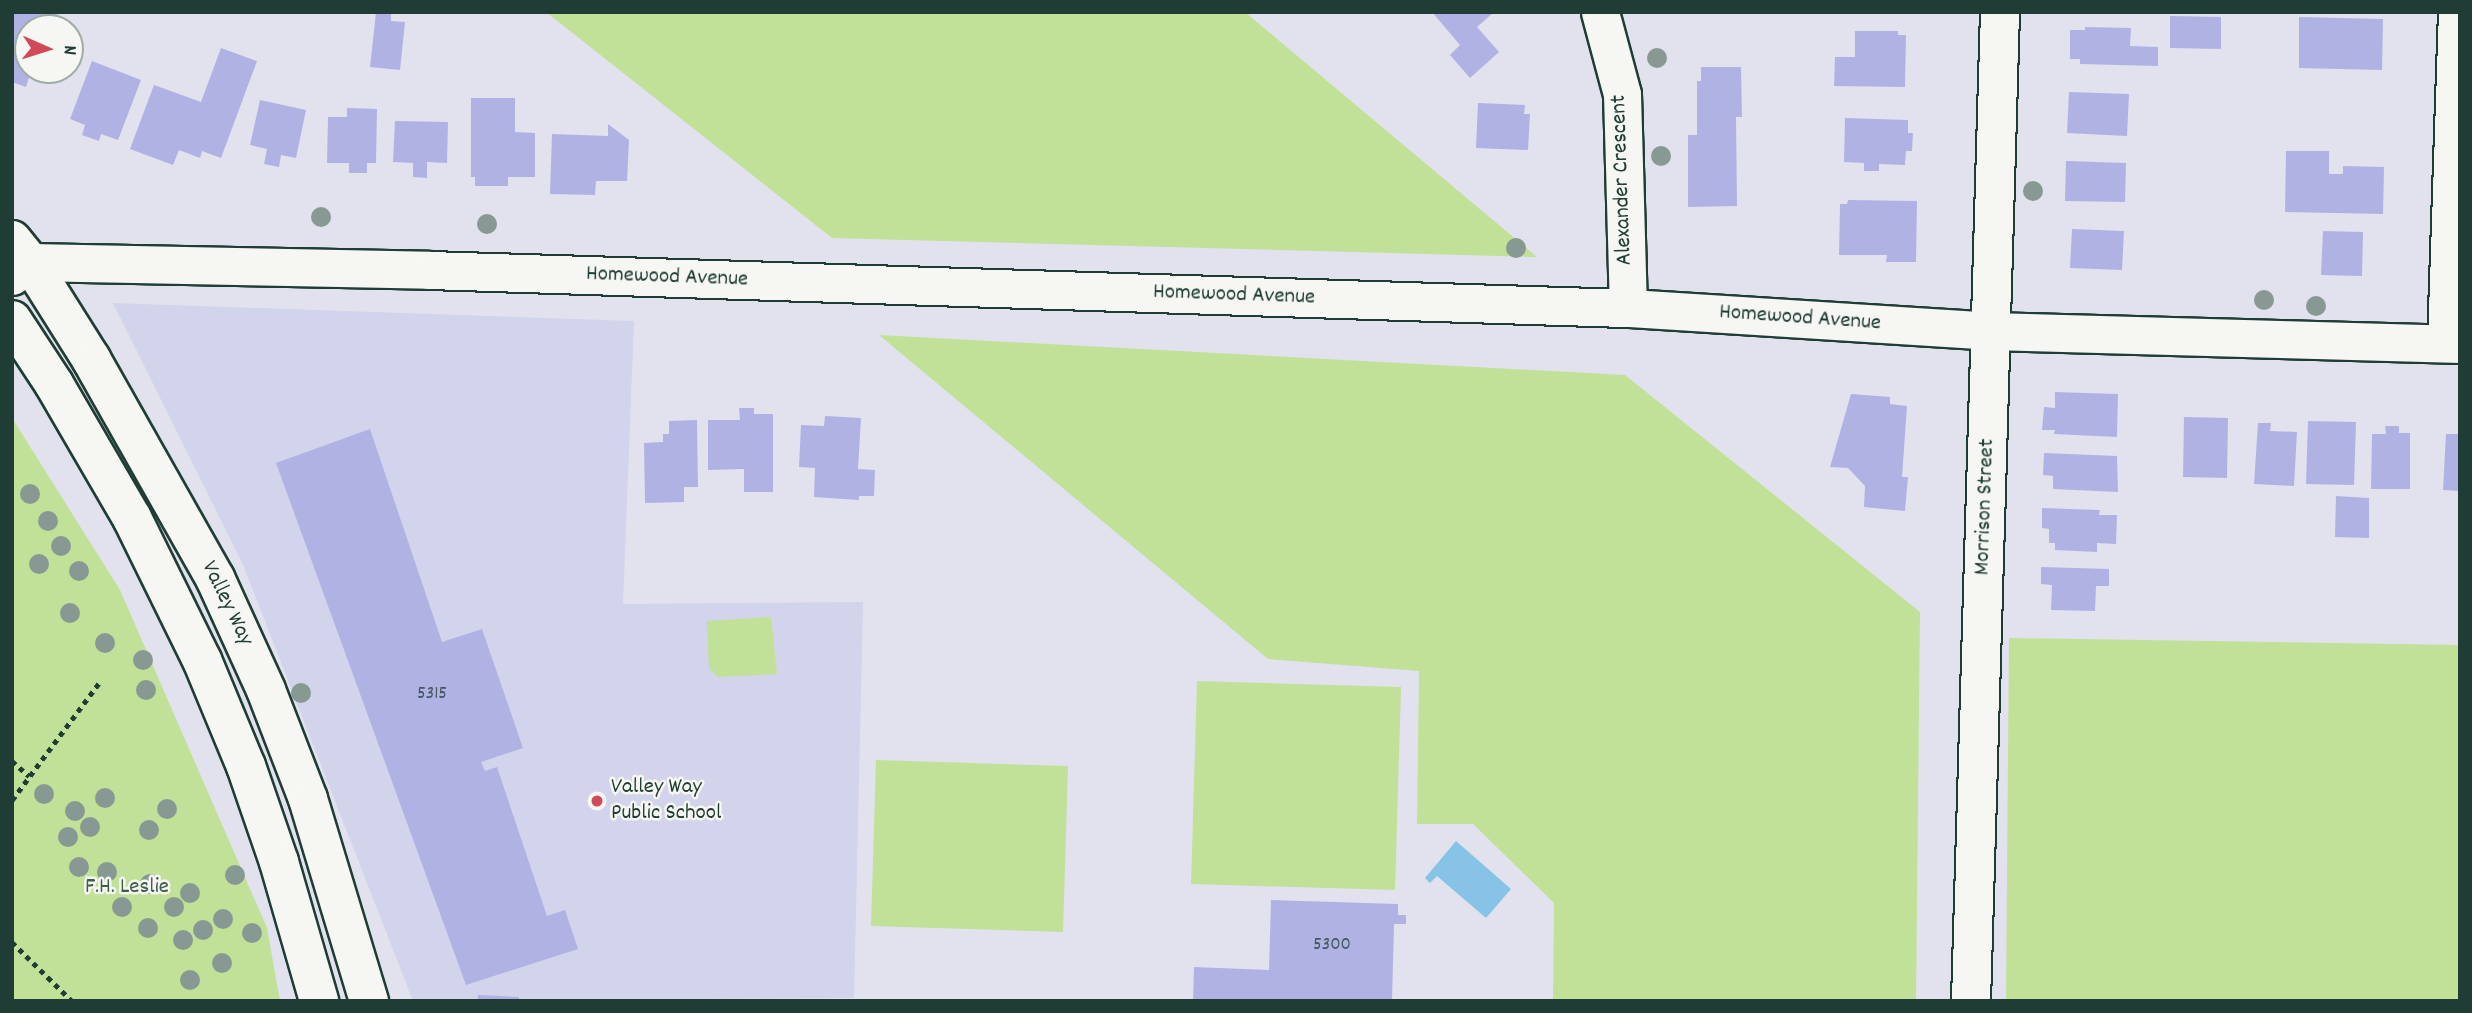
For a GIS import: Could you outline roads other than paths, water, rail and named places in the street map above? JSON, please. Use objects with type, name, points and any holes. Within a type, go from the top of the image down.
[{"type":"street","name":"Alexander Crescent","points":[[1600,12],[1622,94],[1628,308]]},
{"type":"street","name":"Morrison Street","points":[[1971,1001],[2000,12]]},
{"type":"street","points":[[2453,344],[2457,12]]},
{"type":"street","name":"Homewood Avenue","points":[[18,260],[1628,308],[1991,331],[2453,344]]},
{"type":"street","name":"Valley Way","points":[[18,260],[91,359],[215,578],[266,690],[308,799],[369,1001]]},
{"type":"street","name":"Valley Way","points":[[12,320],[54,384],[132,518],[202,660],[246,766],[279,862],[319,1001]]},
{"type":"water","points":[[1456,841],[1511,889],[1486,918],[1437,876],[1430,883],[1425,878]]},
{"type":"place","name":"Valley Way Public School","points":[[597,801]]},
{"type":"park label","name":"F.H. Leslie","points":[[127,888]]}]
